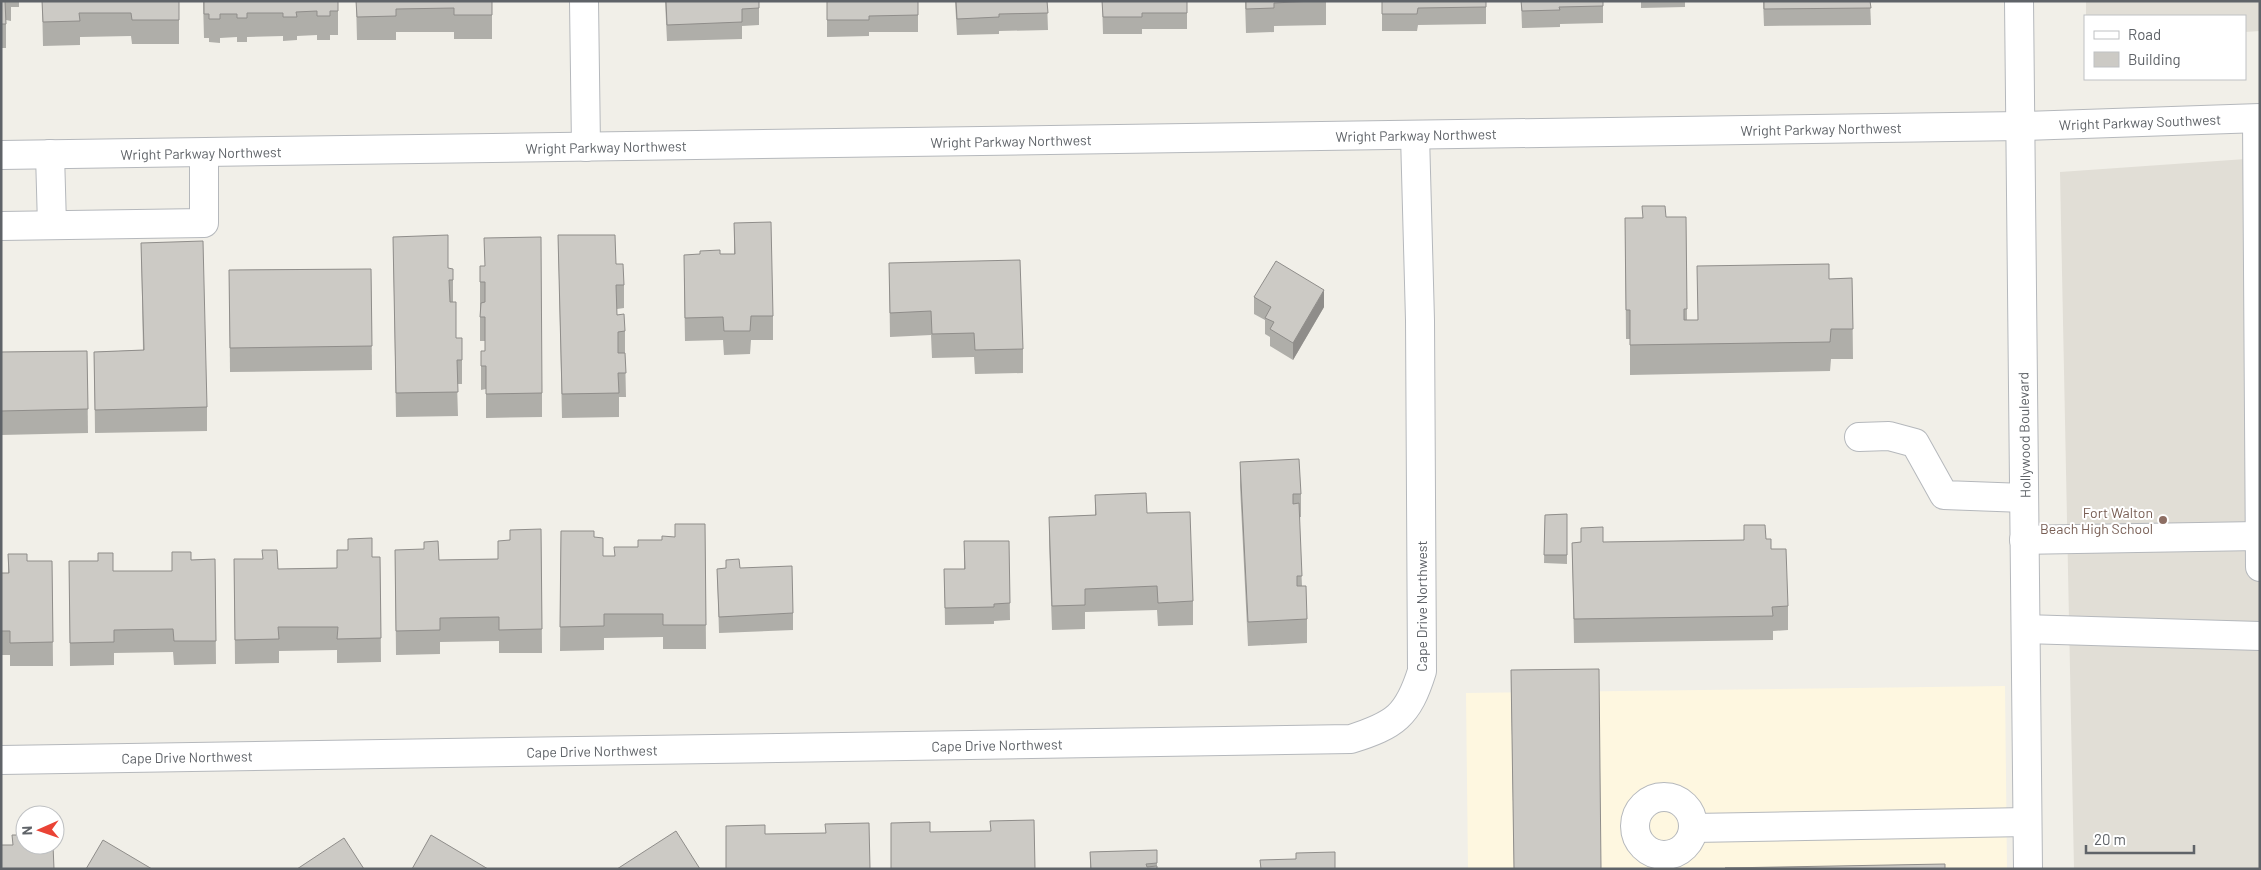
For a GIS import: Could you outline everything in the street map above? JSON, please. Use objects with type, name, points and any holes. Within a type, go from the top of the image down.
[{"type":"street","points":[[584,1],[586,147]]},
{"type":"street","name":"Hollywood Boulevard","points":[[2019,1],[2028,869]]},
{"type":"street","points":[[2258,119],[2260,567]]},
{"type":"street","name":"Wright Parkway Southwest","points":[[2021,126],[2258,119]]},
{"type":"street","name":"Wright Parkway Northwest","points":[[1,155],[2021,126]]},
{"type":"street","name":"Cape Drive Northwest","points":[[1,760],[1341,740],[1382,730],[1403,712],[1415,694],[1422,671],[1420,320],[1415,135]]},
{"type":"street","points":[[1,226],[204,223],[204,153]]},
{"type":"street","points":[[50,154],[52,225]]},
{"type":"street","points":[[1859,437],[1889,436],[1915,443],[1944,495],[2024,498]]},
{"type":"street","points":[[2024,540],[2259,536]]},
{"type":"street","points":[[2026,629],[2260,636]]},
{"type":"street","points":[[1693,828],[2027,822]]},
{"type":"shaded area","points":[[2086,1],[2260,1],[2260,31],[2246,32],[2246,15],[2086,15]]},
{"type":"shaded area","name":"Fort Walton Beach High School","points":[[2260,158],[2260,869],[2074,869],[2060,172]]},
{"type":"shaded area","points":[[2005,686],[2007,869],[1468,869],[1466,693]]},
{"type":"building","points":[[1,1],[5,1],[6,24],[1,24]]},
{"type":"building","points":[[42,1],[179,1],[179,20],[132,20],[131,13],[79,13],[80,21],[43,22]]},
{"type":"building","points":[[204,1],[338,1],[338,11],[330,11],[330,16],[317,16],[317,11],[296,12],[297,17],[283,17],[283,13],[247,13],[247,18],[237,18],[237,14],[220,14],[220,19],[209,19],[209,14],[204,14]]},
{"type":"building","points":[[356,1],[492,1],[492,15],[454,15],[454,8],[396,9],[396,16],[357,17]]},
{"type":"building","points":[[666,1],[759,1],[759,8],[742,9],[742,22],[667,25]]},
{"type":"building","points":[[827,1],[918,1],[918,15],[869,16],[869,20],[827,20]]},
{"type":"building","points":[[956,1],[1047,1],[1048,13],[999,14],[999,17],[957,19]]},
{"type":"building","points":[[1102,1],[1187,1],[1187,13],[1142,13],[1142,17],[1103,17]]},
{"type":"building","points":[[1246,1],[1313,1],[1274,3],[1274,8],[1246,9]]},
{"type":"building","points":[[1382,1],[1486,1],[1486,7],[1418,8],[1417,14],[1382,14]]},
{"type":"building","points":[[1521,1],[1603,1],[1603,6],[1559,7],[1560,10],[1522,11]]},
{"type":"building","points":[[1764,1],[1870,1],[1871,8],[1764,9]]},
{"type":"building","points":[[1642,206],[1665,206],[1666,217],[1686,217],[1687,309],[1684,309],[1684,320],[1698,320],[1697,266],[1829,264],[1829,279],[1852,278],[1853,329],[1831,329],[1830,342],[1630,345],[1630,310],[1626,310],[1625,218],[1643,218]]},
{"type":"building","points":[[771,222],[773,316],[751,316],[750,331],[724,331],[723,317],[685,318],[684,255],[700,254],[700,251],[720,250],[720,254],[735,254],[734,223]]},
{"type":"building","points":[[448,235],[448,268],[453,269],[453,280],[449,280],[450,302],[456,302],[456,338],[462,338],[462,360],[457,360],[458,392],[396,393],[393,237]]},
{"type":"building","points":[[558,235],[615,235],[616,264],[623,264],[624,285],[616,285],[617,315],[624,314],[625,331],[618,332],[618,353],[625,353],[626,373],[618,373],[619,393],[562,394]]},
{"type":"building","points":[[541,237],[542,393],[486,394],[486,366],[481,366],[481,351],[485,351],[485,317],[480,317],[481,303],[485,302],[485,282],[480,282],[480,266],[485,266],[484,238]]},
{"type":"building","points":[[203,241],[207,407],[95,410],[94,352],[144,350],[141,243]]},
{"type":"building","points":[[1020,260],[1023,349],[975,350],[974,333],[932,334],[931,311],[890,313],[889,263]]},
{"type":"building","points":[[1276,261],[1324,290],[1293,343],[1270,329],[1274,322],[1265,318],[1271,307],[1254,297]]},
{"type":"building","points":[[371,269],[372,346],[230,348],[229,270]]},
{"type":"building","points":[[87,351],[88,409],[1,411],[1,352]]},
{"type":"building","points":[[1299,459],[1301,494],[1293,494],[1293,504],[1299,503],[1302,576],[1297,576],[1297,586],[1306,586],[1307,619],[1248,622],[1240,462]]},
{"type":"building","points":[[1146,493],[1147,513],[1190,512],[1193,601],[1158,603],[1157,586],[1085,589],[1085,605],[1052,606],[1049,517],[1096,515],[1095,495]]},
{"type":"building","points":[[1567,514],[1567,555],[1544,555],[1545,515]]},
{"type":"building","points":[[675,524],[705,524],[706,625],[663,625],[663,614],[604,614],[604,626],[560,627],[561,531],[594,531],[594,537],[603,538],[603,556],[615,556],[614,547],[638,547],[638,540],[662,540],[662,536],[675,537]]},
{"type":"building","points":[[1744,525],[1765,525],[1766,539],[1771,539],[1771,549],[1786,549],[1788,606],[1772,607],[1773,616],[1574,619],[1572,543],[1581,542],[1581,528],[1603,527],[1603,542],[1744,540]]},
{"type":"building","points":[[541,529],[542,629],[499,630],[499,617],[440,618],[440,630],[396,631],[395,550],[424,549],[424,542],[438,541],[439,560],[498,559],[498,541],[510,540],[510,530]]},
{"type":"building","points":[[372,538],[372,557],[380,557],[381,638],[337,639],[338,627],[278,627],[279,639],[235,640],[234,559],[263,559],[262,550],[277,550],[278,569],[337,568],[337,550],[348,550],[348,539]]},
{"type":"building","points":[[964,541],[1009,541],[1010,603],[994,604],[994,607],[945,608],[944,569],[965,569]]},
{"type":"building","points":[[172,552],[191,552],[191,560],[215,559],[216,641],[174,641],[173,629],[114,630],[114,642],[70,643],[69,561],[98,561],[98,553],[113,553],[113,571],[172,571]]},
{"type":"building","points":[[8,554],[27,554],[27,561],[52,561],[53,642],[10,643],[10,631],[1,631],[1,573],[9,573]]},
{"type":"building","points":[[739,559],[740,568],[792,566],[793,613],[719,617],[717,569],[726,568],[726,560]]},
{"type":"building","points":[[1599,669],[1601,869],[1514,869],[1511,670]]},
{"type":"building","points":[[1034,820],[1035,869],[891,869],[891,823],[930,822],[930,832],[991,831],[990,821]]},
{"type":"building","points":[[869,823],[870,869],[726,869],[726,826],[765,825],[765,834],[826,833],[825,824]]},
{"type":"building","points":[[676,831],[700,869],[617,869]]},
{"type":"building","points":[[12,835],[15,835],[15,855],[53,855],[54,869],[1,869],[1,845],[13,845]]},
{"type":"building","points":[[431,835],[488,869],[412,869]]},
{"type":"building","points":[[344,838],[364,869],[297,869]]},
{"type":"building","points":[[103,840],[152,869],[86,869]]},
{"type":"building","points":[[1157,850],[1157,863],[1146,864],[1147,867],[1157,866],[1157,869],[1091,869],[1090,852]]},
{"type":"building","points":[[1335,852],[1335,869],[1261,869],[1260,860],[1296,859],[1296,853]]},
{"type":"building","points":[[1945,864],[1945,869],[1725,868]]},
{"type":"place","name":"Fort Walton Beach High School","points":[[2163,520]]}]
